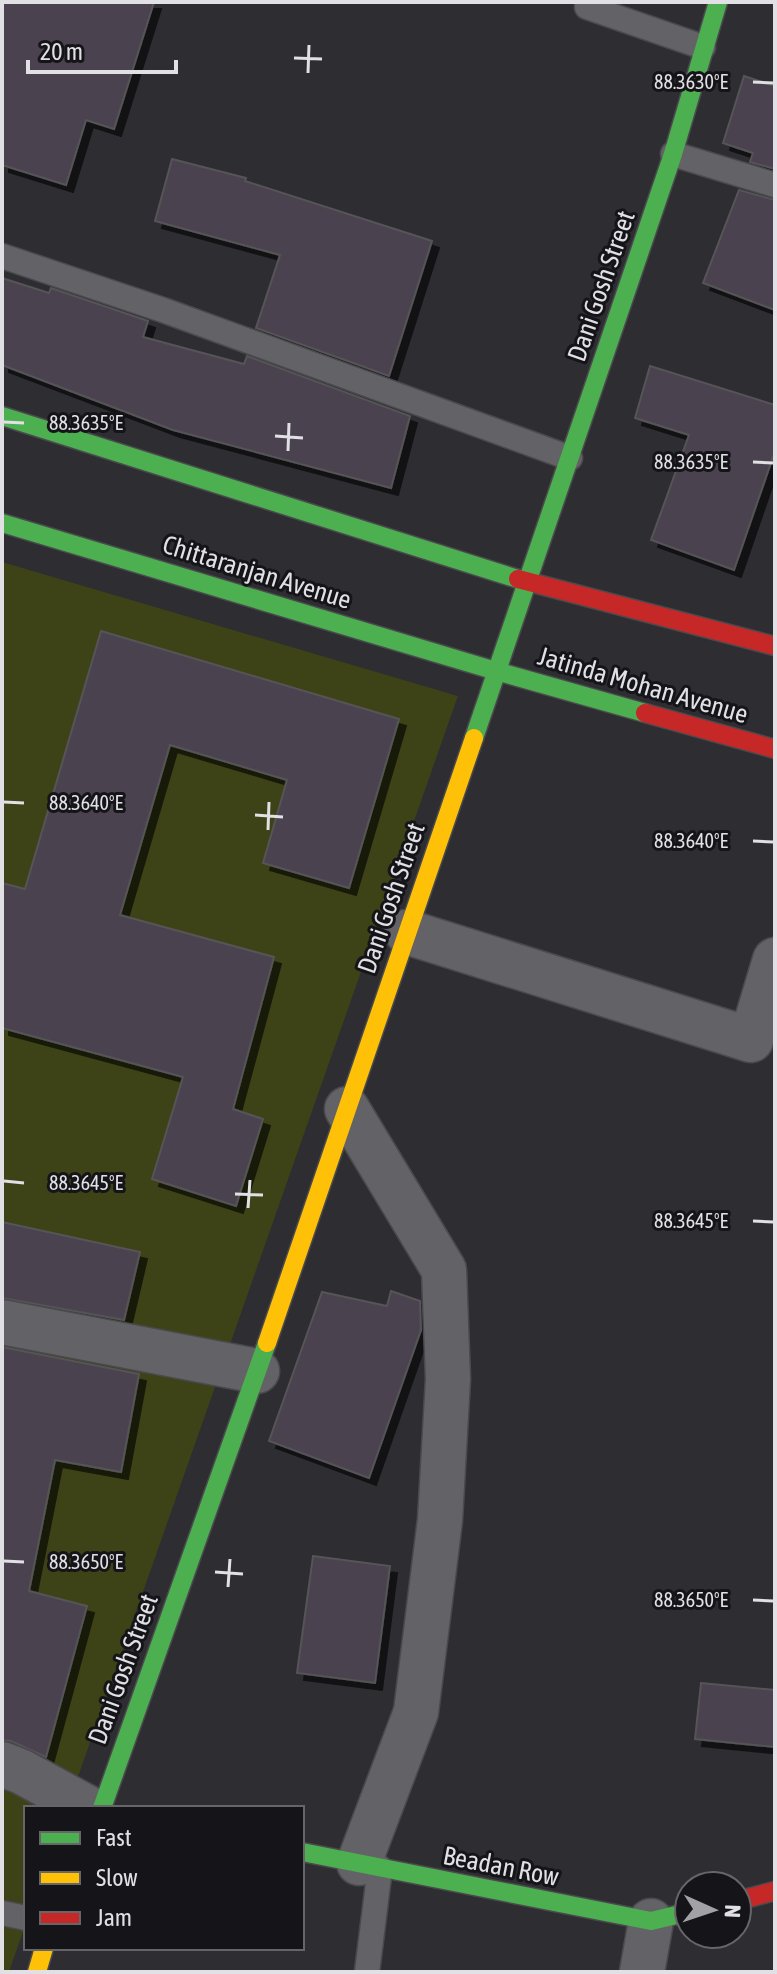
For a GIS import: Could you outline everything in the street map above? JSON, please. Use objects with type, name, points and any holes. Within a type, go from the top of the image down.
[{"type":"street","name":"Dani Gosh Street","points":[[103,1806],[257,1371],[570,458],[673,154],[718,2]]},
{"type":"street","points":[[2,416],[526,581],[775,646]]},
{"type":"street","name":"Chittaranjan Avenue","points":[[2,523],[496,671]]},
{"type":"street","name":"Jatinda Mohan Avenue","points":[[496,671],[775,749]]},
{"type":"street","points":[[407,932],[751,1040],[775,960]]},
{"type":"street","points":[[347,1109],[444,1270],[448,1379],[440,1520],[416,1712],[369,1866]]},
{"type":"street","points":[[2,1322],[257,1371]]},
{"type":"street","points":[[2,1764],[84,1806]]},
{"type":"street","name":"Beadan Row","points":[[304,1852],[670,1917]]},
{"type":"street","points":[[753,1897],[775,1891]]},
{"type":"street","points":[[642,1972],[670,1917]]},
{"type":"street","points":[[37,1972],[43,1950]]},
{"type":"lane","points":[[587,7],[703,47]]},
{"type":"lane","points":[[673,154],[775,185]]},
{"type":"lane","points":[[2,256],[163,310],[570,458]]},
{"type":"lane","points":[[367,1972],[369,1866]]},
{"type":"lane","points":[[2,1913],[24,1918]]},
{"type":"green space","points":[[2,562],[458,696],[68,1806],[24,1806],[24,1929],[9,1972],[2,1972]]},
{"type":"building","points":[[2,2],[154,2],[114,129],[86,120],[66,185],[2,165]]},
{"type":"building","points":[[744,76],[775,86],[775,169],[750,162],[753,153],[723,143]]},
{"type":"building","points":[[172,159],[246,178],[245,181],[432,241],[389,376],[256,328],[280,255],[155,221]]},
{"type":"building","points":[[739,190],[775,200],[775,310],[703,283]]},
{"type":"building","points":[[2,278],[49,293],[51,288],[148,321],[143,337],[244,364],[247,356],[410,416],[391,488],[173,430],[2,365]]},
{"type":"building","points":[[650,366],[775,405],[775,451],[734,570],[651,540],[689,435],[635,418]]},
{"type":"building","points":[[101,631],[399,719],[349,888],[263,863],[287,780],[170,745],[120,915],[274,957],[233,1109],[263,1119],[236,1206],[152,1179],[183,1077],[2,1028],[2,883],[25,889]]},
{"type":"building","points":[[2,1222],[140,1252],[124,1320],[2,1298]]},
{"type":"building","points":[[391,1291],[420,1301],[421,1330],[369,1478],[269,1441],[322,1292],[387,1306]]},
{"type":"building","points":[[2,1347],[139,1374],[121,1472],[55,1460],[29,1591],[87,1606],[46,1757],[2,1740]]},
{"type":"building","points":[[313,1556],[390,1566],[375,1683],[297,1673]]},
{"type":"building","points":[[701,1683],[775,1690],[775,1747],[695,1739]]},
{"type":"traffic: fast","points":[[474,738],[673,154],[718,2]]},
{"type":"traffic: fast","points":[[2,416],[518,579]]},
{"type":"traffic: fast","points":[[2,523],[645,713]]},
{"type":"traffic: fast","points":[[103,1806],[267,1343]]},
{"type":"traffic: fast","points":[[304,1852],[651,1921],[673,1916]]},
{"type":"traffic: slow","points":[[267,1343],[474,738]]},
{"type":"traffic: slow","points":[[37,1972],[43,1950]]},
{"type":"traffic: jam","points":[[518,579],[775,646]]},
{"type":"traffic: jam","points":[[645,713],[775,749]]},
{"type":"traffic: jam","points":[[753,1897],[775,1891]]}]
